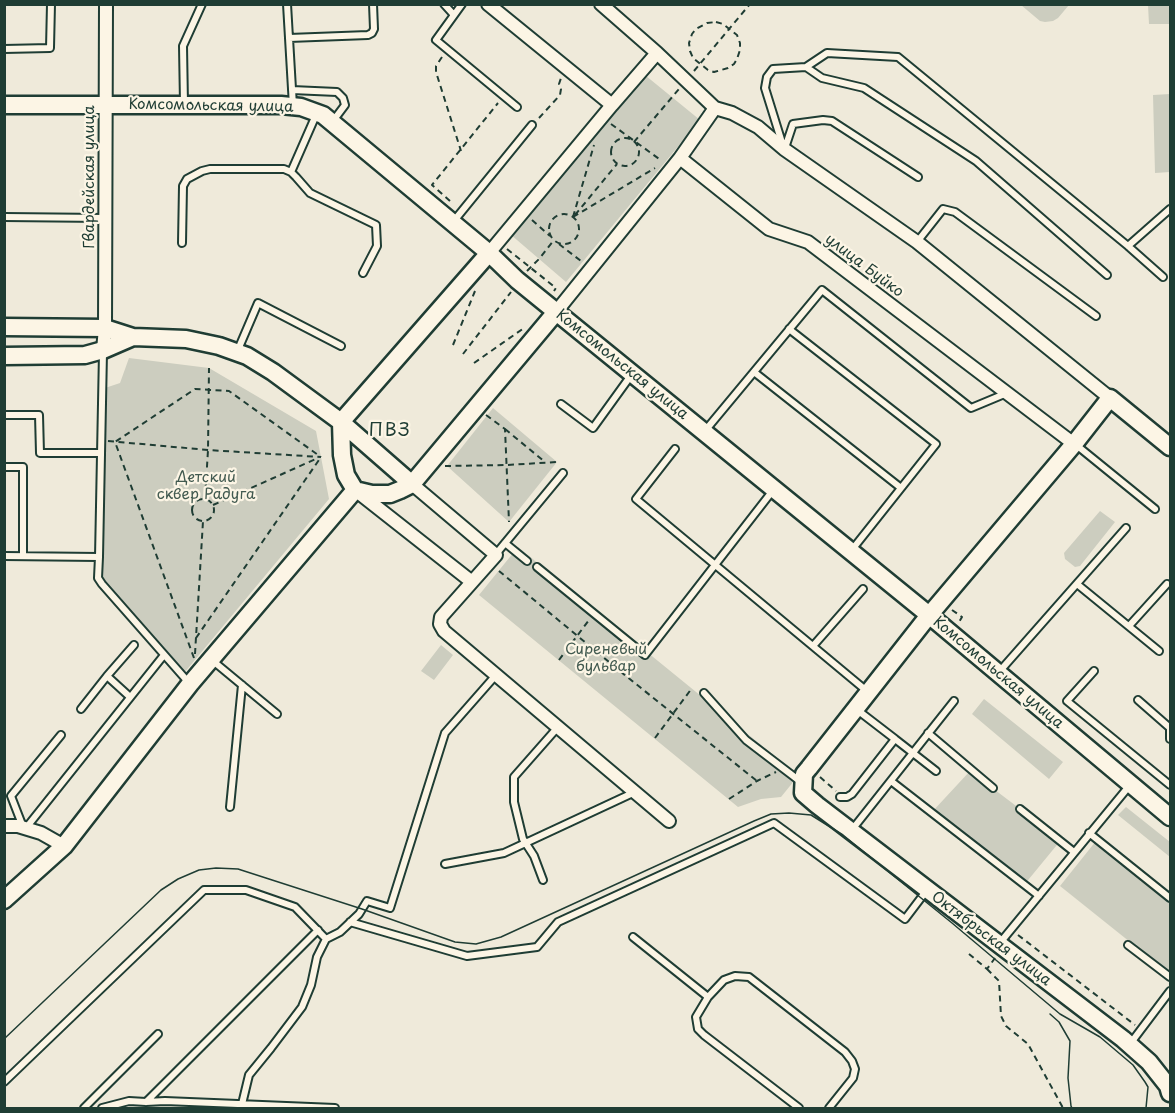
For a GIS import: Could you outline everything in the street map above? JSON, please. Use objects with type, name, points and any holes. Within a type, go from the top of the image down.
[{"type":"street","name":"Гвардейская улица","points":[[103,350],[105,328],[106,4]]},
{"type":"street","points":[[488,4],[612,105]]},
{"type":"street","points":[[601,4],[715,108],[732,113],[758,127],[784,149],[917,242],[1170,447]]},
{"type":"street","points":[[471,582],[355,490],[346,475],[342,455],[341,422],[489,253],[657,53]]},
{"type":"street","name":"Комсомольская улица","points":[[4,105],[184,105],[292,98],[318,112],[457,217],[517,280],[930,615],[1170,817]]},
{"type":"street","points":[[355,490],[372,494],[390,494],[412,484],[680,159],[715,108]]},
{"type":"street","name":"улица Буйко","points":[[680,159],[769,229],[808,242],[1074,444]]},
{"type":"street","points":[[4,327],[105,328],[132,337],[186,339],[219,346],[247,356],[273,372],[341,422],[496,555],[441,617],[440,624],[444,631],[669,821]]},
{"type":"street","points":[[4,356],[85,355],[132,337]]},
{"type":"street","points":[[805,782],[856,708],[1110,398]]},
{"type":"street","points":[[4,900],[64,846],[190,684],[355,490]]},
{"type":"street","name":"Октябрьская улица","points":[[805,782],[817,805],[1149,1062],[1168,1086],[1170,1093]]},
{"type":"street","points":[[4,826],[18,826],[41,833],[64,846]]},
{"type":"lane","points":[[4,49],[50,48],[51,4]]},
{"type":"lane","points":[[184,105],[183,45],[202,4]]},
{"type":"lane","points":[[287,4],[292,98],[337,92],[343,98],[345,105],[333,122]]},
{"type":"lane","points":[[289,38],[368,35],[374,29],[373,4]]},
{"type":"lane","points":[[444,4],[454,15]]},
{"type":"lane","points":[[462,4],[436,39],[517,106]]},
{"type":"lane","points":[[784,149],[765,88],[767,77],[773,69],[806,67],[827,53],[898,57],[1163,277]]},
{"type":"lane","points":[[806,67],[822,78],[864,88],[976,161],[1107,274]]},
{"type":"lane","points":[[291,172],[318,112]]},
{"type":"lane","points":[[784,149],[794,124],[832,121],[918,177]]},
{"type":"lane","points":[[457,217],[532,125]]},
{"type":"lane","points":[[182,243],[183,186],[187,179],[202,171],[210,170],[279,169],[291,172],[310,193],[376,225],[377,246],[363,273]]},
{"type":"lane","points":[[917,242],[943,209],[955,212],[1096,316]]},
{"type":"lane","points":[[1128,246],[1170,209]]},
{"type":"lane","points":[[4,217],[105,218]]},
{"type":"lane","points":[[704,432],[822,290],[971,408],[1007,393]]},
{"type":"lane","points":[[237,352],[258,303],[341,346]]},
{"type":"lane","points":[[789,329],[936,444],[851,551]]},
{"type":"lane","points":[[103,350],[99,578],[190,684]]},
{"type":"lane","points":[[754,372],[901,488]]},
{"type":"lane","points":[[561,405],[593,428],[632,374]]},
{"type":"lane","points":[[4,415],[39,415],[40,453],[101,453]]},
{"type":"lane","points":[[1074,444],[1155,509]]},
{"type":"lane","points":[[675,449],[636,499],[869,692]]},
{"type":"lane","points":[[4,467],[23,467],[23,555]]},
{"type":"lane","points":[[496,555],[563,473]]},
{"type":"lane","points":[[537,567],[645,655],[774,489]]},
{"type":"lane","points":[[998,673],[1126,528]]},
{"type":"lane","points":[[505,543],[527,561]]},
{"type":"lane","points":[[4,556],[99,557]]},
{"type":"lane","points":[[1077,584],[1158,651]]},
{"type":"lane","points":[[1129,626],[1167,584]]},
{"type":"lane","points":[[813,646],[862,589]]},
{"type":"lane","points":[[81,709],[134,645]]},
{"type":"lane","points":[[61,735],[11,796],[24,828],[164,655]]},
{"type":"lane","points":[[211,659],[277,714]]},
{"type":"lane","points":[[1094,671],[1067,702],[1170,785]]},
{"type":"lane","points":[[242,1104],[249,1075],[302,1007],[311,985],[317,957],[326,939],[340,932],[368,902],[390,908],[445,733],[496,675]]},
{"type":"lane","points":[[107,676],[130,697]]},
{"type":"lane","points":[[230,807],[242,685]]},
{"type":"lane","points":[[704,693],[746,740],[783,769],[805,782]]},
{"type":"lane","points":[[1138,700],[1170,729],[1170,739]]},
{"type":"lane","points":[[851,831],[954,701]]},
{"type":"lane","points":[[856,708],[936,771]]},
{"type":"lane","points":[[543,880],[534,856],[524,839],[514,802],[514,777],[558,728]]},
{"type":"lane","points":[[928,733],[993,788]]},
{"type":"lane","points":[[840,796],[847,797],[852,794],[895,739]]},
{"type":"lane","points":[[891,781],[1039,896]]},
{"type":"lane","points":[[999,944],[1131,784]]},
{"type":"lane","points":[[445,864],[504,853],[635,792]]},
{"type":"lane","points":[[1020,809],[1074,852]]},
{"type":"lane","points":[[350,922],[467,956],[537,946],[558,922],[774,822],[905,920],[928,890]]},
{"type":"lane","points":[[1089,833],[1170,897]]},
{"type":"lane","points":[[4,1082],[204,890],[246,890],[295,908],[326,939]]},
{"type":"lane","points":[[146,1102],[318,930]]},
{"type":"lane","points":[[633,936],[708,997]]},
{"type":"lane","points":[[1128,945],[1170,977]]},
{"type":"lane","points":[[799,1108],[698,1029],[696,1017],[708,997],[724,980],[735,976],[749,977],[845,1052],[855,1069],[853,1078],[830,1108]]},
{"type":"lane","points":[[1129,1045],[1170,991]]},
{"type":"lane","points":[[84,1108],[158,1034]]},
{"type":"lane","points":[[102,1108],[129,1101],[335,1108]]},
{"type":"lane","points":[[165,1101],[165,1108]]},
{"type":"path","points":[[634,142],[750,4]]},
{"type":"path","points":[[716,22],[729,29],[737,35],[740,43],[738,59],[734,64],[714,72],[693,58],[689,44],[696,29],[707,23],[716,22]]},
{"type":"path","points":[[448,50],[436,66],[436,72],[461,151]]},
{"type":"path","points":[[532,125],[560,95],[559,81],[567,68]]},
{"type":"path","points":[[457,217],[432,185],[504,96]]},
{"type":"path","points":[[610,124],[664,163],[680,159]]},
{"type":"path","points":[[626,138],[634,142],[639,150],[634,163],[625,166],[616,164],[611,156],[614,144],[626,138]]},
{"type":"path","points":[[573,217],[596,140]]},
{"type":"path","points":[[573,217],[616,164]]},
{"type":"path","points":[[573,217],[654,169]]},
{"type":"path","points":[[525,215],[582,262]]},
{"type":"path","points":[[558,215],[573,217],[578,225],[575,238],[567,243],[554,240],[549,231],[551,222],[558,215]]},
{"type":"path","points":[[463,354],[512,292],[517,280],[539,259],[554,240]]},
{"type":"path","points":[[453,345],[475,291]]},
{"type":"path","points":[[474,363],[531,322]]},
{"type":"path","points":[[205,499],[208,450],[208,368]]},
{"type":"path","points":[[115,442],[195,389],[229,391],[321,457]]},
{"type":"path","points":[[476,407],[545,462]]},
{"type":"path","points":[[506,429],[509,522]]},
{"type":"path","points":[[104,441],[321,457]]},
{"type":"path","points":[[115,442],[195,660],[203,521]]},
{"type":"path","points":[[213,506],[321,457]]},
{"type":"path","points":[[196,638],[321,457]]},
{"type":"path","points":[[431,460],[447,466],[557,462]]},
{"type":"path","points":[[205,499],[213,506],[214,513],[207,520],[196,519],[192,513],[192,506],[197,500],[205,499]]},
{"type":"path","points":[[499,571],[757,781]]},
{"type":"path","points":[[559,660],[594,614]]},
{"type":"path","points":[[655,738],[692,688]]},
{"type":"path","points":[[729,800],[757,781],[783,769]]},
{"type":"path","points":[[805,782],[832,787],[840,796]]},
{"type":"path","points":[[1011,929],[1141,1030]]},
{"type":"path","points":[[987,969],[999,981],[1000,1016],[1006,1026],[1028,1044],[1064,1108]]},
{"type":"green space","points":[[1021,5],[1069,5],[1058,18],[1045,22],[1040,21]]},
{"type":"green space","points":[[1148,5],[1170,5],[1170,24],[1149,24]]},
{"type":"green space","points":[[640,71],[700,120],[566,282],[510,234]]},
{"type":"green space","points":[[1170,94],[1170,172],[1155,173],[1153,95]]},
{"type":"green space","name":"Детский сквер Радуга","points":[[129,358],[209,368],[316,431],[329,499],[184,673],[102,582],[105,388],[120,383]]},
{"type":"green space","points":[[493,408],[557,462],[509,522],[447,466]]},
{"type":"green space","points":[[1100,511],[1115,522],[1080,566],[1075,567],[1065,559],[1064,553]]},
{"type":"green space","name":"Сиреневый бульвар","points":[[518,547],[771,753],[794,781],[781,797],[761,799],[738,807],[479,595]]},
{"type":"green space","points":[[441,645],[453,655],[434,680],[421,671]]},
{"type":"green space","points":[[984,699],[1063,762],[1049,779],[972,714]]},
{"type":"green space","points":[[970,771],[1061,840],[1024,885],[932,812]]},
{"type":"green space","points":[[1126,807],[1170,842],[1170,857],[1118,815]]},
{"type":"green space","points":[[1096,841],[1170,900],[1170,974],[1060,886]]},
{"type":"tram line","points":[[4,1039],[161,890],[178,879],[199,870],[238,869],[455,942],[476,944],[501,937],[754,821],[771,814],[789,813],[811,815],[843,835],[1060,1014],[1100,1037],[1133,1065],[1145,1082],[1148,1087],[1146,1108]]},
{"type":"tram line","points":[[1050,1014],[1059,1022],[1070,1041],[1068,1078],[1072,1108]]},
{"type":"district","name":"ПВЗ","points":[[390,431]]}]
